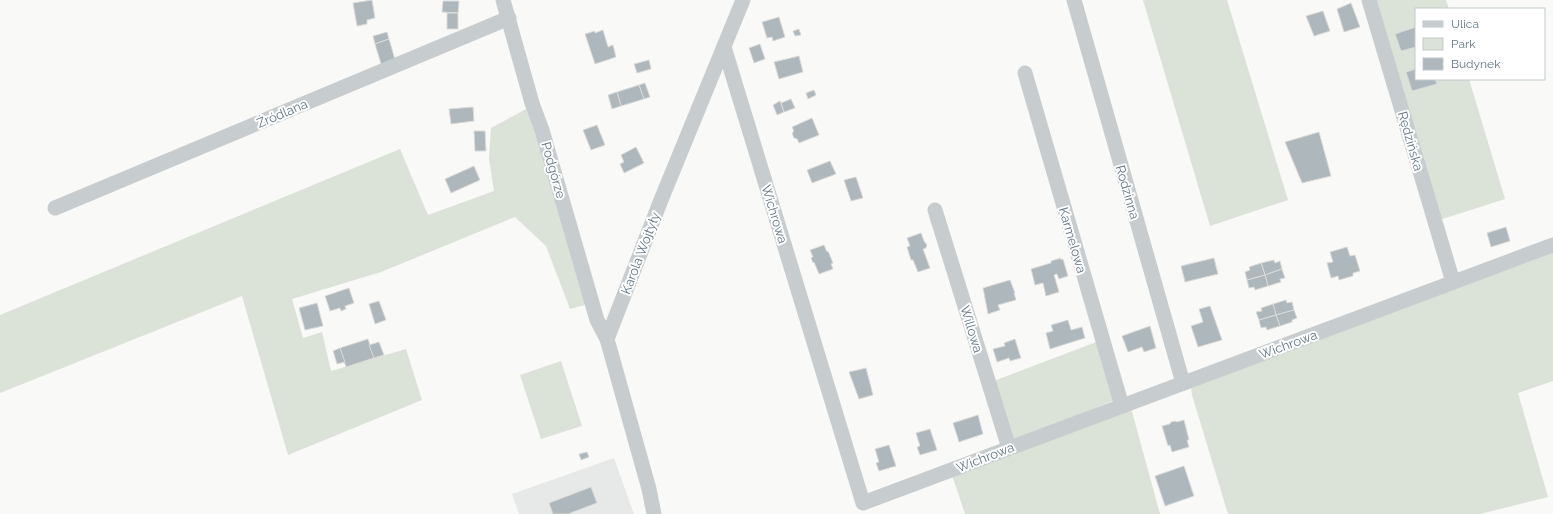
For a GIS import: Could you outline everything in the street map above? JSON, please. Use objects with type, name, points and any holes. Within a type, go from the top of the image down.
[{"type":"street","name":"Podgórze","points":[[504,0],[532,103],[542,130],[597,320],[607,339]]},
{"type":"street","name":"Karola Wojtyły","points":[[607,339],[661,200],[743,0]]},
{"type":"street","name":"Rodzinna","points":[[1074,0],[1183,383]]},
{"type":"street","name":"Rędzińska","points":[[1369,0],[1453,282]]},
{"type":"street","name":"Źródlana","points":[[55,208],[509,18]]},
{"type":"street","name":"Wichrowa","points":[[724,47],[862,503],[1553,245]]},
{"type":"street","name":"Karmelowa","points":[[1025,73],[1122,406]]},
{"type":"street","name":"Willowa","points":[[935,210],[1009,448]]},
{"type":"street","points":[[607,339],[649,489],[654,514]]},
{"type":"shaded area","points":[[614,458],[634,514],[519,514],[512,494]]},
{"type":"green space","points":[[1143,0],[1227,0],[1288,200],[1210,226]]},
{"type":"green space","points":[[1368,0],[1446,0],[1449,8],[1415,8],[1415,80],[1469,80],[1505,199],[1430,223]]},
{"type":"green space","points":[[528,108],[588,304],[570,309],[546,246],[515,217],[381,272],[292,299],[303,338],[322,332],[331,371],[406,349],[422,400],[288,455],[242,296],[0,393],[0,315],[400,149],[428,215],[494,191],[489,159],[491,128]]},
{"type":"green space","points":[[1553,253],[1553,381],[1518,393],[1548,497],[1480,514],[1228,514],[1192,395],[1191,386]]},
{"type":"green space","points":[[1099,341],[1115,400],[1021,439],[1013,438],[994,381]]},
{"type":"green space","points":[[561,361],[582,426],[541,439],[520,375]]},
{"type":"green space","points":[[1131,408],[1160,514],[965,514],[952,475]]},
{"type":"building","points":[[372,0],[375,18],[367,20],[367,24],[357,26],[353,3]]},
{"type":"building","points":[[443,1],[459,1],[458,13],[442,12]]},
{"type":"building","points":[[1351,3],[1360,27],[1344,32],[1337,9]]},
{"type":"building","points":[[1323,11],[1330,31],[1314,36],[1306,16]]},
{"type":"building","points":[[447,13],[458,13],[458,29],[447,29]]},
{"type":"building","points":[[779,17],[785,37],[773,41],[772,37],[767,38],[762,22]]},
{"type":"building","points":[[1415,27],[1415,47],[1401,51],[1395,34]]},
{"type":"building","points":[[799,29],[801,35],[795,36],[793,31]]},
{"type":"building","points":[[603,30],[608,47],[613,45],[616,57],[595,64],[585,34]]},
{"type":"building","points":[[387,32],[389,39],[375,44],[373,36]]},
{"type":"building","points":[[389,39],[396,63],[382,67],[375,44]]},
{"type":"building","points":[[760,44],[765,59],[754,63],[749,48]]},
{"type":"building","points":[[799,56],[803,72],[779,79],[774,62]]},
{"type":"building","points":[[649,60],[651,69],[637,73],[634,64]]},
{"type":"building","points":[[1415,69],[1415,80],[1435,80],[1437,84],[1412,91],[1406,72]]},
{"type":"building","points":[[645,83],[650,97],[644,99],[639,85]]},
{"type":"building","points":[[639,85],[644,99],[621,106],[617,92]]},
{"type":"building","points":[[814,90],[816,95],[808,99],[806,93]]},
{"type":"building","points":[[617,92],[621,106],[612,109],[608,95]]},
{"type":"building","points":[[791,99],[795,108],[784,112],[781,103]]},
{"type":"building","points":[[780,101],[784,112],[777,115],[773,105]]},
{"type":"building","points":[[473,107],[474,121],[451,124],[449,109]]},
{"type":"building","points":[[812,118],[819,135],[799,143],[797,139],[794,138],[792,133],[794,131],[792,127]]},
{"type":"building","points":[[597,125],[605,145],[591,150],[583,130]]},
{"type":"building","points":[[474,131],[485,131],[486,151],[475,151]]},
{"type":"building","points":[[1319,132],[1331,176],[1302,183],[1285,142]]},
{"type":"building","points":[[636,147],[644,163],[624,173],[620,164],[624,162],[621,155]]},
{"type":"building","points":[[830,161],[836,174],[812,183],[807,170]]},
{"type":"building","points":[[474,166],[480,180],[451,193],[445,179]]},
{"type":"building","points":[[856,177],[863,198],[851,201],[844,180]]},
{"type":"building","points":[[1506,227],[1510,241],[1491,247],[1487,233]]},
{"type":"building","points":[[921,233],[927,245],[926,248],[923,249],[930,268],[918,272],[913,260],[911,260],[907,247],[910,246],[907,238]]},
{"type":"building","points":[[824,245],[833,263],[831,264],[833,269],[819,274],[811,258],[813,257],[810,250]]},
{"type":"building","points":[[1347,247],[1350,256],[1355,255],[1360,271],[1353,273],[1353,276],[1339,280],[1338,276],[1331,278],[1327,263],[1333,262],[1330,252]]},
{"type":"building","points":[[1061,258],[1061,260],[1063,259],[1068,276],[1059,279],[1057,274],[1054,275],[1059,292],[1046,296],[1043,283],[1035,285],[1031,269],[1051,263],[1051,261]]},
{"type":"building","points":[[1214,258],[1218,274],[1185,282],[1181,266]]},
{"type":"building","points":[[1274,260],[1275,263],[1280,261],[1282,269],[1265,275],[1261,263]]},
{"type":"building","points":[[1261,263],[1265,275],[1247,280],[1245,272],[1250,270],[1249,267]]},
{"type":"building","points":[[1282,269],[1285,278],[1280,279],[1281,282],[1268,286],[1265,275]]},
{"type":"building","points":[[1265,275],[1268,286],[1255,290],[1254,287],[1249,288],[1247,280]]},
{"type":"building","points":[[1010,280],[1016,300],[998,305],[1000,310],[988,314],[983,288]]},
{"type":"building","points":[[349,288],[354,303],[345,306],[346,309],[341,311],[340,308],[330,311],[325,296]]},
{"type":"building","points":[[1286,300],[1287,303],[1292,302],[1294,310],[1276,315],[1273,304]]},
{"type":"building","points":[[379,301],[386,320],[375,324],[369,304]]},
{"type":"building","points":[[317,303],[323,326],[305,330],[299,308]]},
{"type":"building","points":[[1273,304],[1276,315],[1259,320],[1256,312],[1262,311],[1261,308]]},
{"type":"building","points":[[1210,306],[1222,340],[1198,347],[1191,326],[1203,322],[1199,309]]},
{"type":"building","points":[[1294,310],[1297,318],[1292,320],[1292,322],[1280,326],[1276,315]]},
{"type":"building","points":[[1276,315],[1280,326],[1267,330],[1266,327],[1261,328],[1259,320]]},
{"type":"building","points":[[1068,320],[1071,330],[1082,327],[1085,338],[1050,349],[1046,333],[1053,331],[1051,325]]},
{"type":"building","points":[[1150,326],[1156,348],[1144,352],[1142,347],[1128,352],[1122,336]]},
{"type":"building","points":[[368,339],[374,358],[346,367],[340,348]]},
{"type":"building","points":[[1015,339],[1021,358],[1010,361],[1009,358],[997,362],[993,349],[1005,346],[1004,343]]},
{"type":"building","points":[[379,342],[384,355],[374,358],[369,345]]},
{"type":"building","points":[[340,348],[345,362],[337,364],[333,351]]},
{"type":"building","points":[[866,368],[873,395],[859,399],[849,372]]},
{"type":"building","points":[[978,415],[983,434],[959,442],[953,423]]},
{"type":"building","points":[[1184,420],[1189,440],[1187,440],[1189,447],[1172,452],[1170,445],[1168,446],[1162,426],[1170,424],[1171,422]]},
{"type":"building","points":[[930,429],[937,450],[920,455],[917,447],[920,446],[916,433]]},
{"type":"building","points":[[889,445],[896,466],[879,471],[876,463],[879,462],[875,449]]},
{"type":"building","points":[[587,452],[589,457],[581,460],[579,454]]},
{"type":"building","points":[[1184,466],[1194,496],[1165,506],[1155,476]]},
{"type":"building","points":[[591,487],[597,503],[568,514],[553,514],[549,503]]}]
